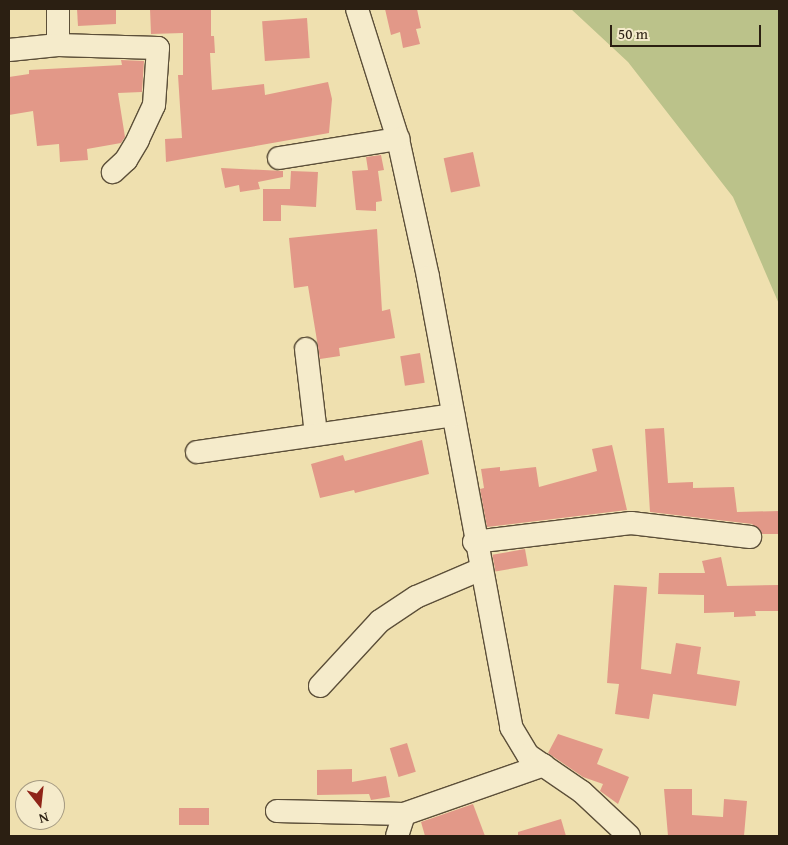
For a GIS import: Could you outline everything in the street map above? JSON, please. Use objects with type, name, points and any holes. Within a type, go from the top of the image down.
[{"type":"street","points":[[58,9],[58,45]]},
{"type":"street","points":[[357,9],[398,139],[428,277],[479,570],[511,727],[528,755],[582,792],[629,836]]},
{"type":"street","points":[[9,50],[58,45],[159,49],[154,105],[138,140],[126,160],[113,172]]},
{"type":"street","points":[[279,158],[398,139]]},
{"type":"street","points":[[306,349],[316,434]]},
{"type":"street","points":[[197,452],[453,415]]},
{"type":"street","points":[[474,542],[631,522],[750,537]]},
{"type":"street","points":[[320,686],[380,621],[416,597],[479,570]]},
{"type":"street","points":[[277,811],[404,814],[544,765]]},
{"type":"street","points":[[397,836],[404,814]]},
{"type":"green space","points":[[571,9],[779,9],[779,304],[733,197],[628,62]]},
{"type":"building","points":[[77,9],[116,9],[116,24],[78,26]]},
{"type":"building","points":[[150,9],[211,9],[211,36],[214,36],[215,53],[210,53],[212,90],[264,84],[265,95],[328,82],[332,99],[329,133],[166,162],[165,139],[182,138],[178,75],[183,75],[183,33],[151,34]]},
{"type":"building","points":[[385,9],[417,9],[421,28],[416,29],[420,44],[403,48],[400,32],[391,35]]},
{"type":"building","points":[[307,18],[310,58],[265,61],[262,21]]},
{"type":"building","points":[[121,60],[144,61],[142,92],[118,93],[125,137],[121,143],[87,149],[88,160],[60,162],[59,144],[37,146],[33,111],[9,115],[9,77],[29,74],[29,70],[122,65]]},
{"type":"building","points":[[473,152],[480,186],[451,192],[444,158]]},
{"type":"building","points":[[381,155],[384,170],[378,171],[382,201],[376,202],[376,211],[356,210],[352,171],[368,170],[366,157]]},
{"type":"building","points":[[221,168],[283,171],[283,177],[258,182],[260,189],[240,192],[239,185],[225,188]]},
{"type":"building","points":[[291,171],[318,172],[316,207],[281,205],[281,221],[263,221],[263,189],[290,189]]},
{"type":"building","points":[[377,229],[382,311],[390,309],[395,338],[339,348],[340,356],[320,359],[308,286],[294,288],[289,238]]},
{"type":"building","points":[[420,353],[425,383],[405,386],[400,356]]},
{"type":"building","points":[[664,428],[668,483],[693,482],[693,488],[734,487],[737,512],[779,511],[779,534],[762,534],[752,524],[650,512],[645,429]]},
{"type":"building","points":[[422,440],[429,474],[355,493],[354,490],[320,498],[311,464],[343,455],[345,461]]},
{"type":"building","points":[[612,445],[627,510],[487,527],[480,489],[484,488],[481,469],[500,467],[500,471],[536,467],[539,487],[597,471],[592,449]]},
{"type":"building","points":[[525,549],[528,566],[495,571],[493,555]]},
{"type":"building","points":[[721,557],[727,586],[779,585],[779,611],[755,611],[756,616],[734,617],[734,612],[704,613],[704,595],[658,594],[659,573],[705,573],[702,561]]},
{"type":"building","points":[[614,585],[647,587],[641,669],[671,674],[676,643],[701,647],[697,674],[740,681],[736,706],[653,694],[649,719],[615,714],[619,684],[607,683]]},
{"type":"building","points":[[558,734],[603,749],[597,764],[629,777],[618,804],[600,791],[603,784],[583,777],[548,753]]},
{"type":"building","points":[[407,743],[416,772],[399,777],[390,748]]},
{"type":"building","points":[[352,769],[352,782],[386,776],[390,797],[371,800],[369,794],[317,795],[317,770]]},
{"type":"building","points":[[664,789],[692,789],[692,815],[723,817],[724,799],[747,801],[744,836],[668,836]]},
{"type":"building","points":[[473,804],[485,836],[425,836],[421,822]]},
{"type":"building","points":[[179,808],[209,808],[209,825],[179,825]]},
{"type":"building","points":[[561,819],[566,836],[518,836],[518,832]]}]
